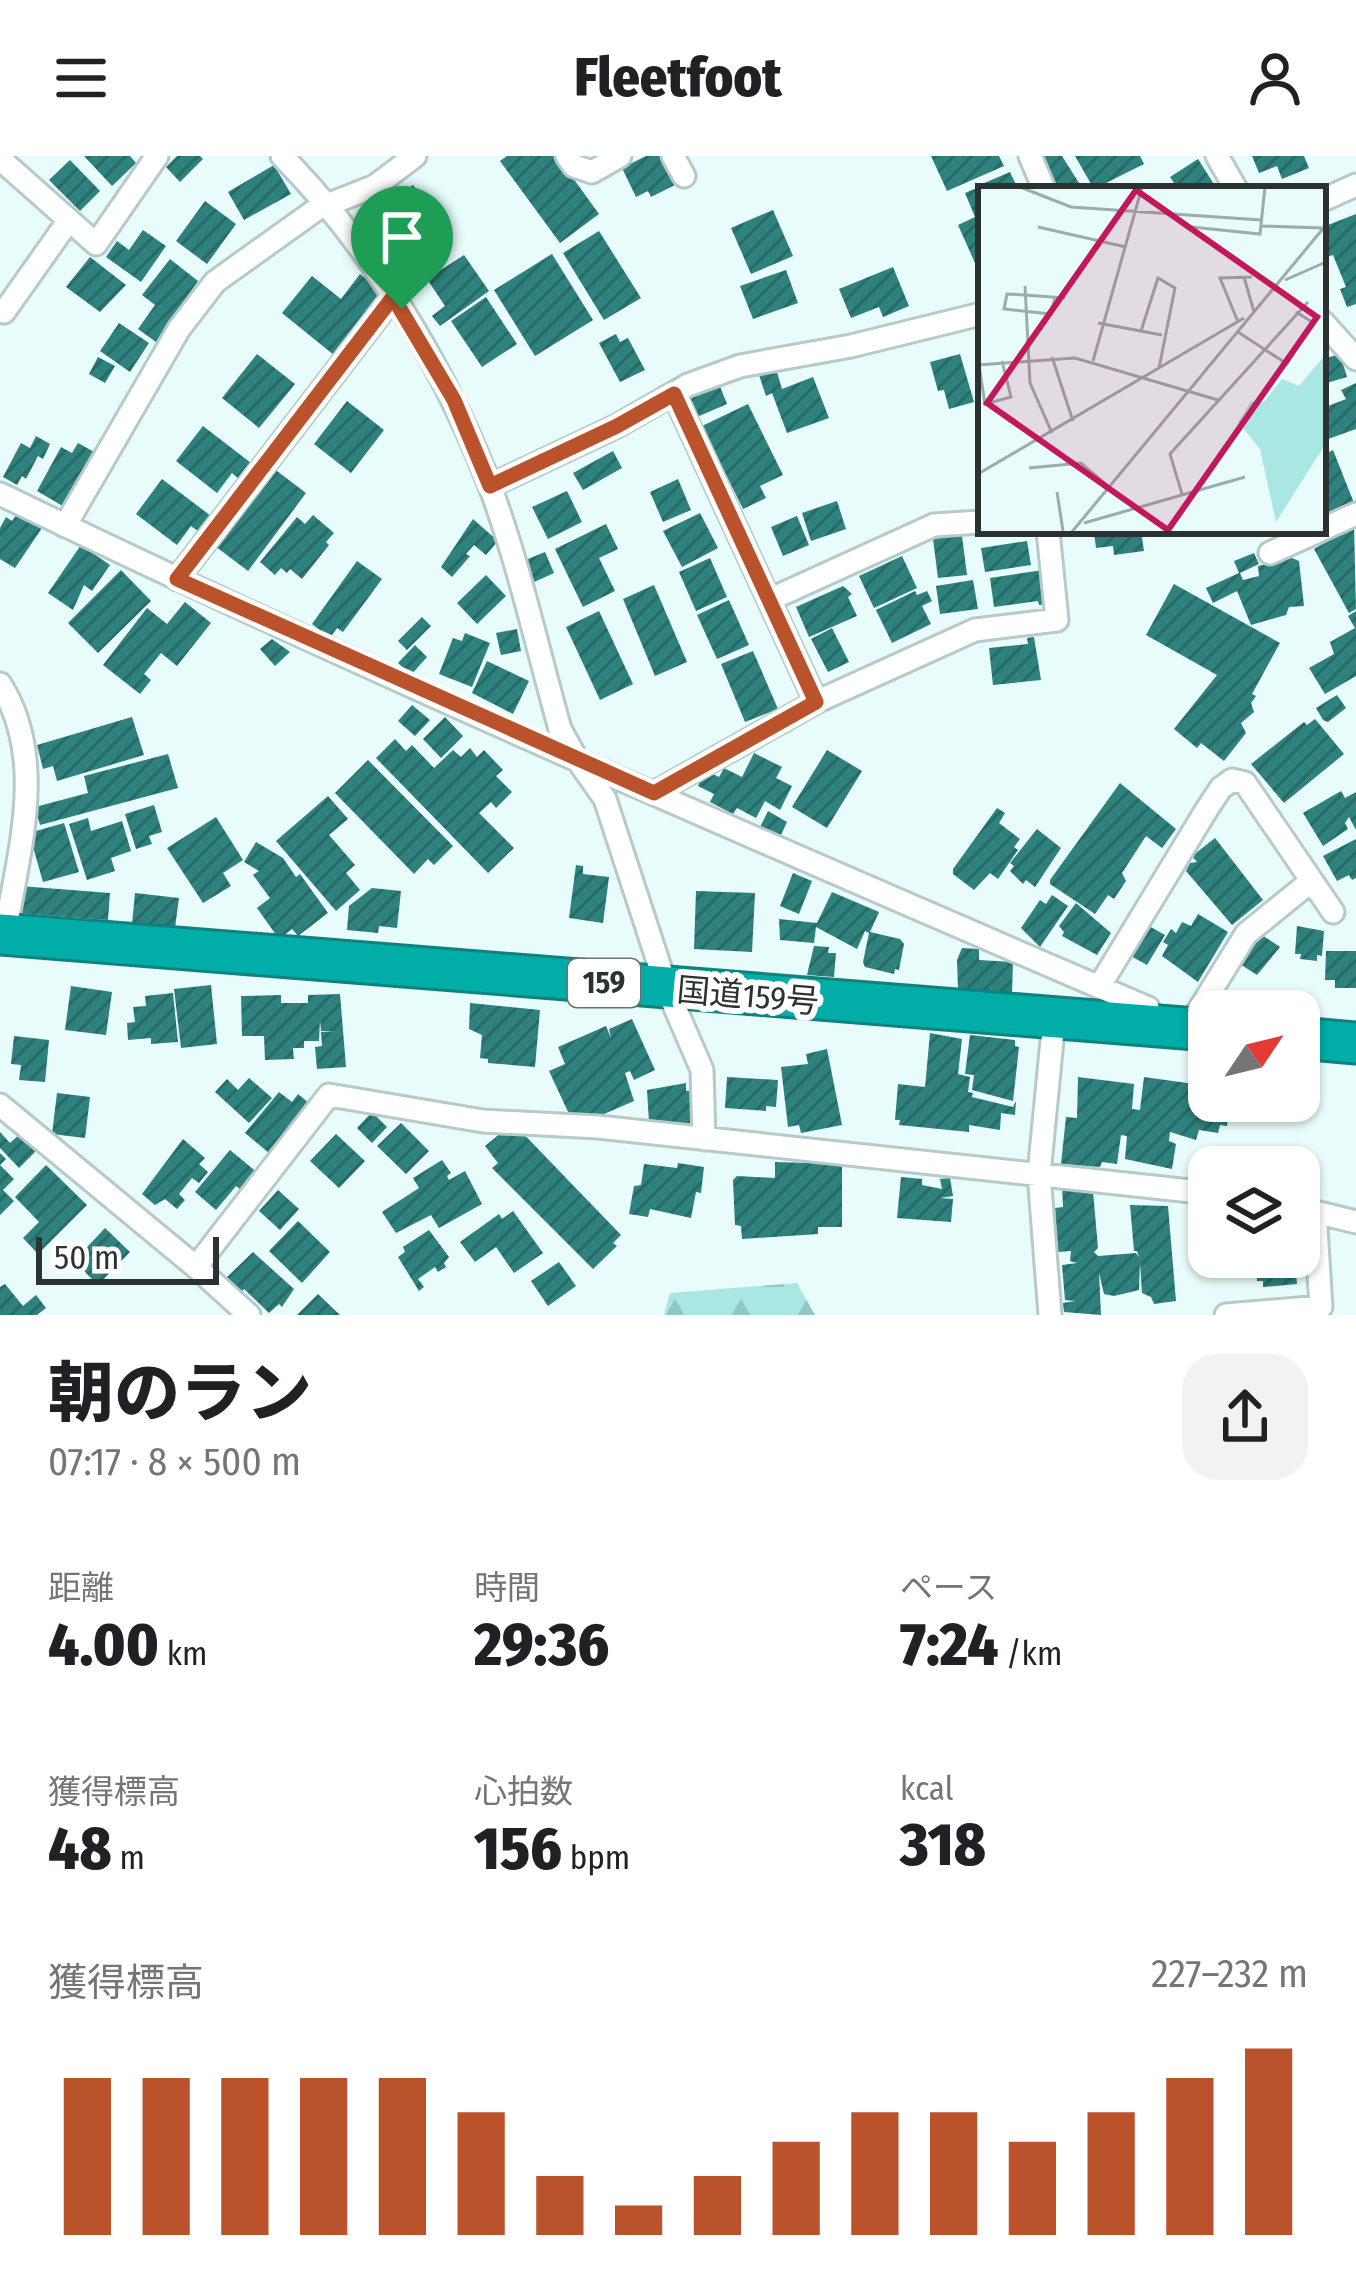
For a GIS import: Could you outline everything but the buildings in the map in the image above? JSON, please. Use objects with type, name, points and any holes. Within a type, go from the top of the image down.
[{"type":"highway","name":"国道159号","points":[[2,934],[1183,1028]]},
{"type":"highway","points":[[1320,1040],[1356,1043]]},
{"type":"street","points":[[0,159],[96,244],[158,156]]},
{"type":"street","points":[[283,156],[332,206],[454,400],[490,486],[560,729],[605,799],[668,988],[703,1070],[704,1139]]},
{"type":"street","points":[[65,526],[179,329],[215,281],[317,209],[376,186],[415,156]]},
{"type":"street","points":[[567,156],[583,172],[601,169],[620,156]]},
{"type":"street","points":[[1030,156],[1043,186]]},
{"type":"street","points":[[1217,156],[1235,186]]},
{"type":"street","points":[[1326,199],[1356,185]]},
{"type":"street","points":[[4,312],[69,220]]},
{"type":"street","points":[[177,579],[393,297]]},
{"type":"street","points":[[490,486],[740,366],[851,346],[978,315]]},
{"type":"street","points":[[1326,325],[1356,358]]},
{"type":"street","points":[[674,394],[816,702]]},
{"type":"street","points":[[0,494],[177,579],[1148,1008],[1183,1028],[1246,934],[1310,882]]},
{"type":"street","points":[[1326,528],[1356,514]]},
{"type":"street","points":[[769,600],[934,525],[978,522]]},
{"type":"street","points":[[654,793],[816,702],[975,630],[1057,620],[1048,534]]},
{"type":"street","points":[[1270,553],[1312,534]]},
{"type":"street","points":[[0,684],[25,740],[27,795],[2,934]]},
{"type":"street","points":[[1099,987],[1214,799],[1232,780],[1245,783],[1333,912]]},
{"type":"street","points":[[1050,1315],[1039,1174],[1054,1020]]},
{"type":"street","points":[[196,1267],[329,1095],[483,1120],[565,1123],[1188,1191]]},
{"type":"street","points":[[0,1105],[248,1315]]},
{"type":"street","points":[[1320,1213],[1356,1222]]},
{"type":"street","points":[[1226,1315],[1321,1307],[1317,1278]]},
{"type":"green space","points":[[797,1283],[815,1315],[664,1315],[670,1293]]},
{"type":"route","points":[[393,297],[402,309],[454,400],[490,486],[674,394],[816,702],[654,793],[177,579],[393,297]]}]
